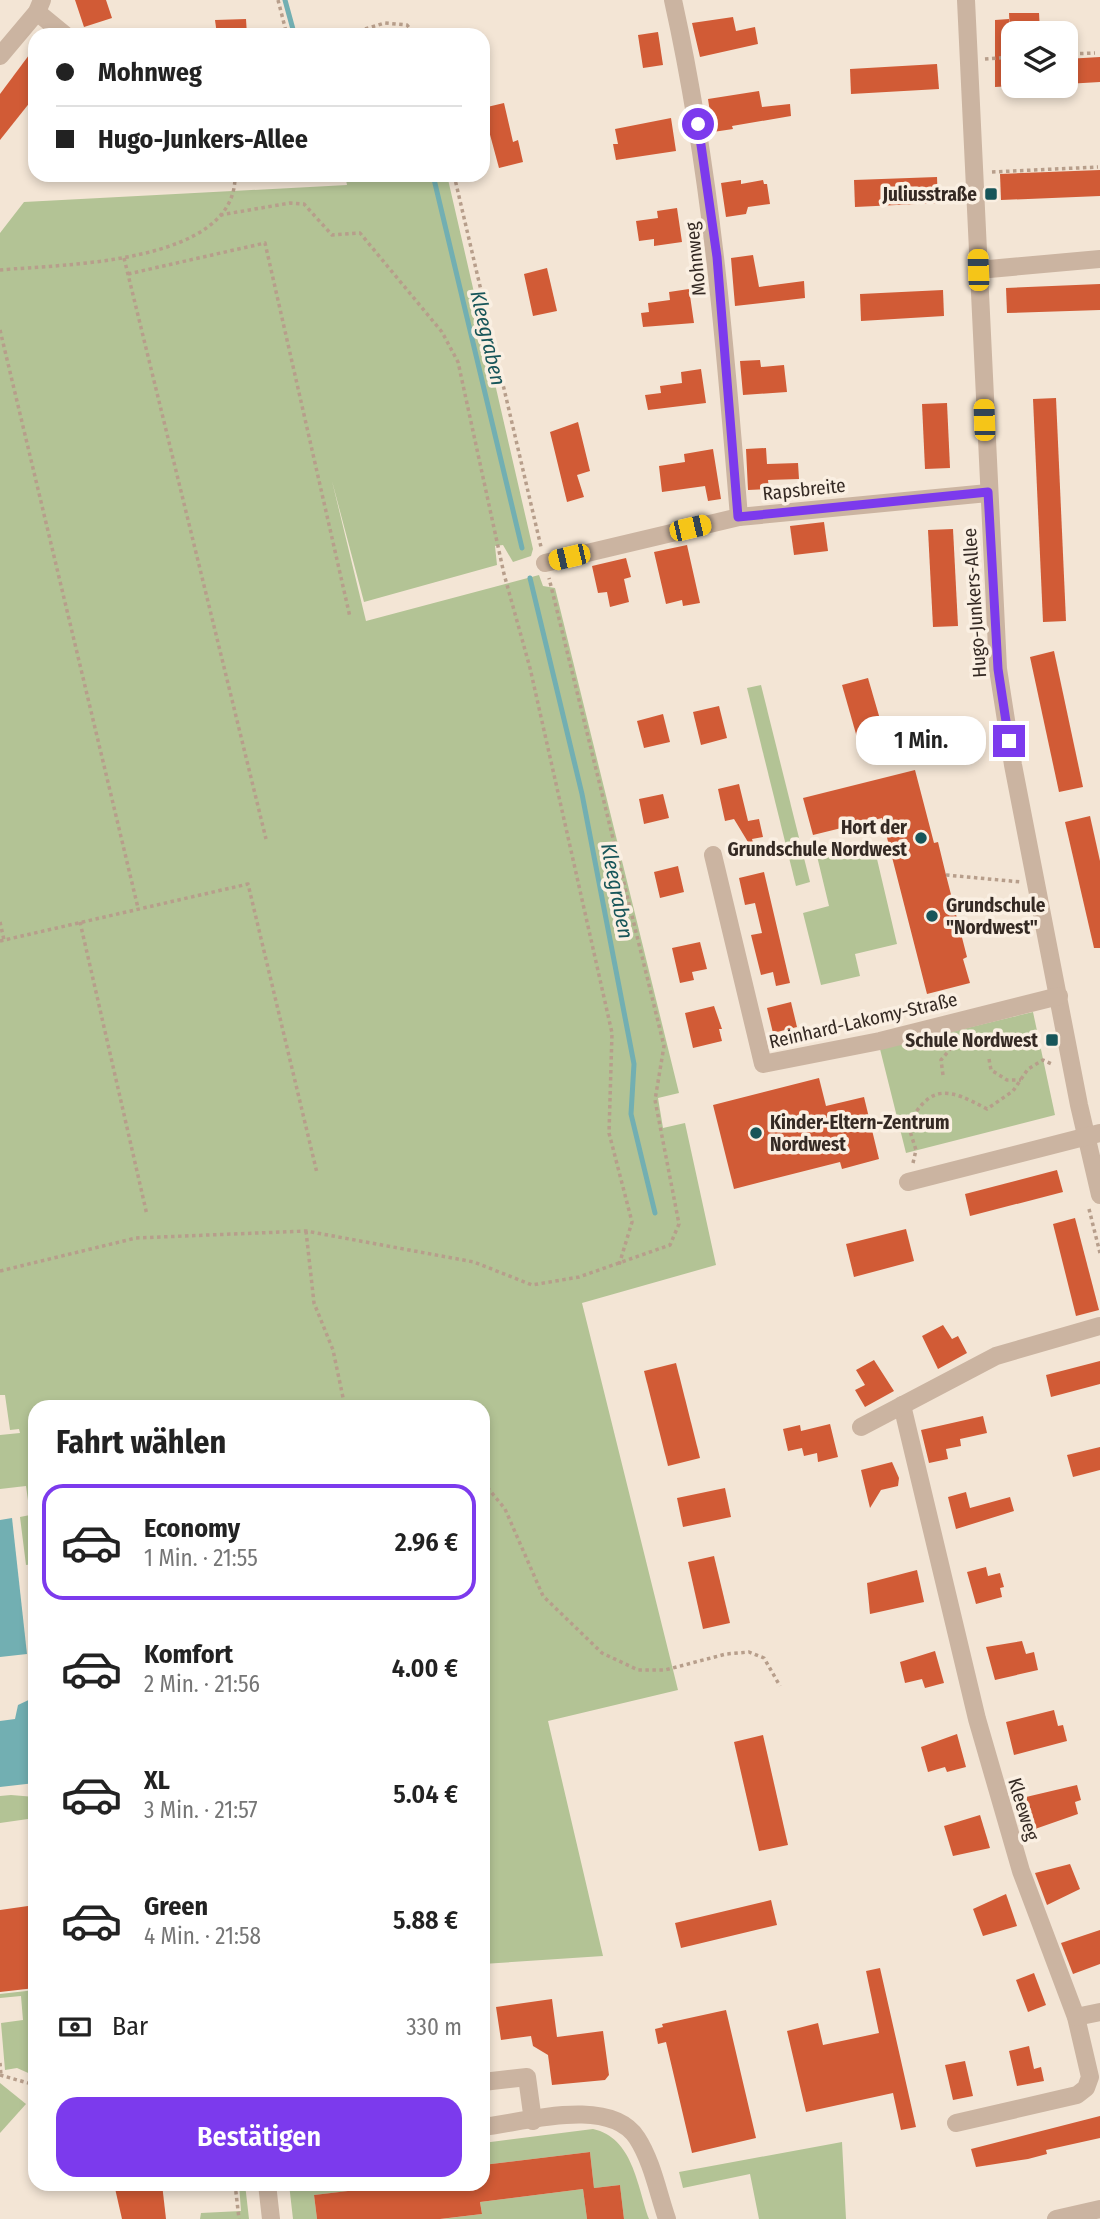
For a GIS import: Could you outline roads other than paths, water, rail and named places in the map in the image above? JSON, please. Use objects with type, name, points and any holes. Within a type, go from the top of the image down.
[{"type":"street","name":"Mohnweg","points":[[673,0],[691,79],[715,244],[738,517]]},
{"type":"street","name":"Hugo-Junkers-Allee","points":[[966,0],[998,669],[1013,765],[1059,996],[1093,1135],[1100,1195]]},
{"type":"street","points":[[0,56],[39,6],[59,28]]},
{"type":"street","points":[[978,270],[1100,259]]},
{"type":"street","name":"Rapsbreite","points":[[545,563],[738,517],[988,492]]},
{"type":"street","name":"Reinhard-Lakomy-Straße","points":[[713,855],[763,1064],[1059,996]]},
{"type":"street","points":[[908,1182],[1093,1135]]},
{"type":"street","points":[[861,1427],[996,1356],[1100,1326]]},
{"type":"street","name":"Kleeweg","points":[[902,1405],[987,1758],[1021,1871],[1076,2017],[1090,2077],[1086,2088],[1077,2095],[956,2123]]},
{"type":"street","points":[[1076,2017],[1100,2012]]},
{"type":"street","points":[[490,2081],[527,2077],[533,2120]]},
{"type":"street","points":[[490,2126],[593,2114],[624,2124],[642,2147],[667,2219]]},
{"type":"street","points":[[268,2191],[271,2219]]},
{"type":"street","points":[[1056,2219],[1100,2209]]},
{"type":"water","points":[[12,1518],[27,1654],[0,1657],[0,1520]]},
{"type":"water","points":[[28,1700],[28,1784],[0,1787],[0,1721],[15,1719],[18,1705]]},
{"type":"waterway","name":"Kleegraben","points":[[285,0],[293,28]]},
{"type":"waterway","name":"Kleegraben","points":[[435,182],[522,548]]},
{"type":"waterway","name":"Kleegraben","points":[[530,578],[582,794],[634,1064],[631,1114],[655,1213]]},
{"type":"place","name":"Juliusstraße","points":[[991,194]]},
{"type":"place","name":"Hort der Grundschule Nordwest","points":[[921,838]]},
{"type":"place","name":"Grundschule \"Nordwest\"","points":[[932,916]]},
{"type":"place","name":"Schule Nordwest","points":[[1052,1040]]},
{"type":"place","name":"Kinder-Eltern-Zentrum Nordwest","points":[[756,1133]]}]
